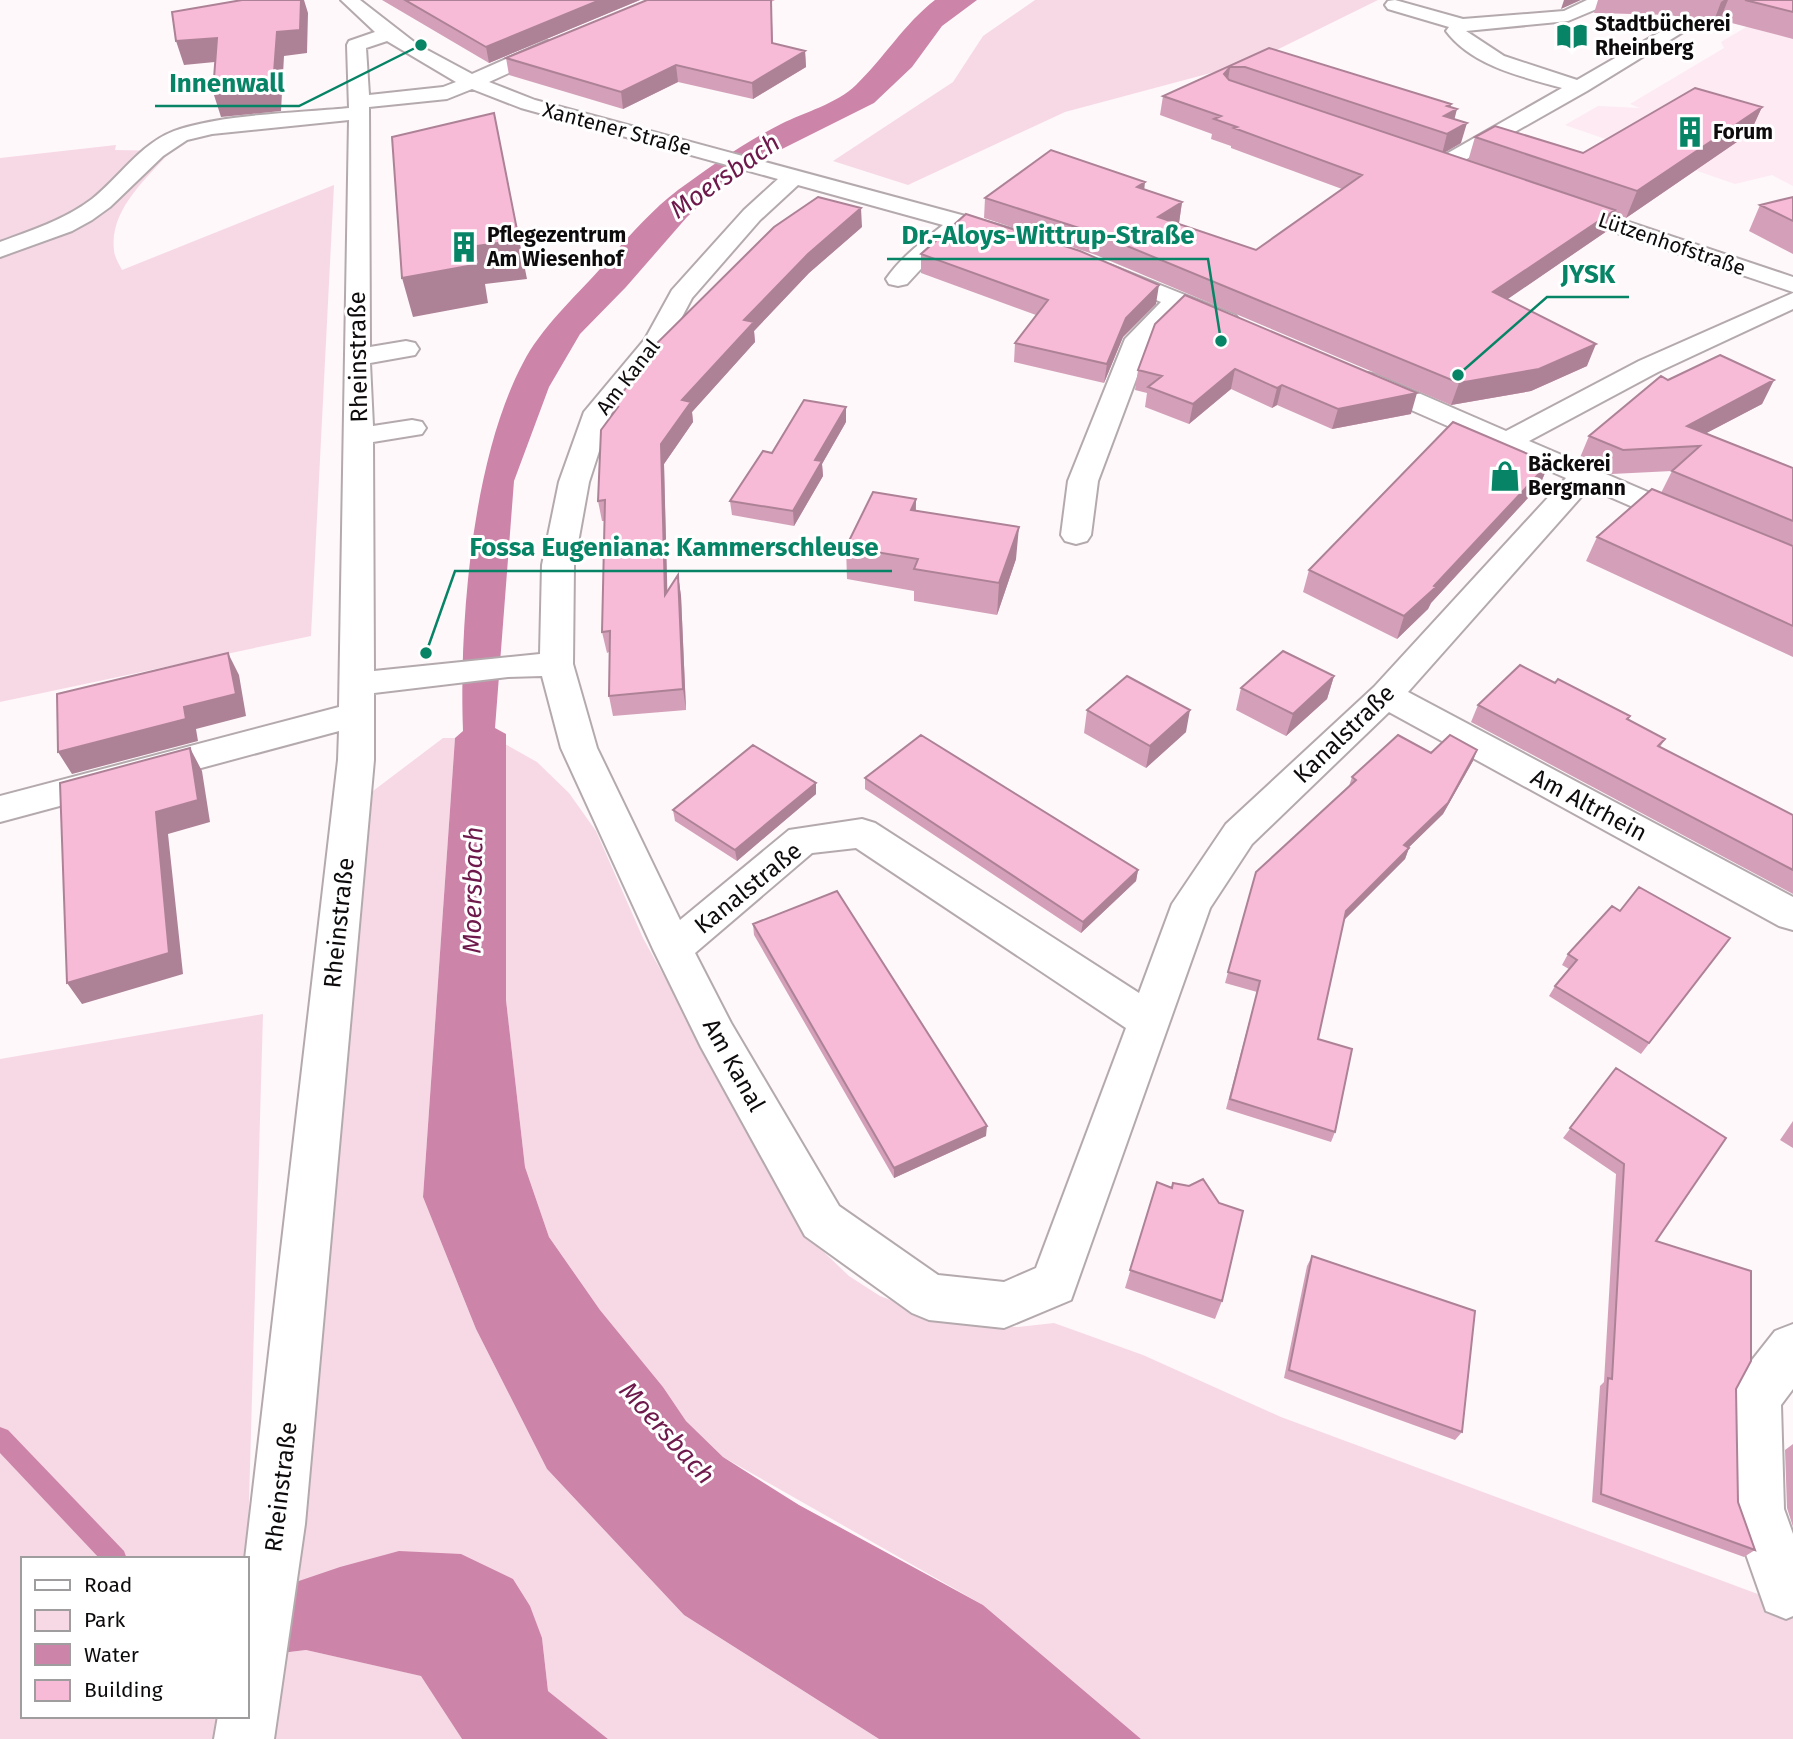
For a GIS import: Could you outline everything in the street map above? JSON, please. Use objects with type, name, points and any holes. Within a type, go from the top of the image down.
[{"type":"street","points":[[350,0],[388,34]]},
{"type":"street","points":[[1394,5],[1462,24],[1568,16],[1593,4]]},
{"type":"street","points":[[1462,24],[1455,31],[1465,41],[1496,59],[1516,69],[1580,86]]},
{"type":"street","points":[[1442,166],[1674,32]]},
{"type":"street","name":"Xantener Straße","points":[[388,34],[468,82],[528,104],[1024,241]]},
{"type":"street","name":"Rheinstraße","points":[[248,1714],[278,1524],[356,760],[359,108],[356,45],[388,34]]},
{"type":"street","points":[[0,250],[64,226],[84,215],[155,151],[180,136],[211,128],[447,93],[566,40]]},
{"type":"street","points":[[1416,157],[1468,175]]},
{"type":"street","name":"Am Kanal","points":[[785,175],[681,295],[657,342],[598,412],[574,482],[558,565],[556,664],[579,748],[673,949],[716,1035],[822,1221],[929,1297],[1004,1305],[1054,1284]]},
{"type":"street","name":"Lützenhofstraße","points":[[1545,201],[1793,285]]},
{"type":"street","points":[[898,279],[923,253],[961,222]]},
{"type":"street","points":[[1087,262],[1243,327]]},
{"type":"street","points":[[1076,535],[1083,481],[1138,339],[1178,300]]},
{"type":"street","points":[[1508,441],[1561,409],[1662,358],[1793,300]]},
{"type":"street","points":[[357,357],[406,349]]},
{"type":"street","points":[[1341,370],[1720,533]]},
{"type":"street","points":[[359,436],[412,428]]},
{"type":"street","name":"Kanalstraße","points":[[1054,1284],[1192,904],[1239,834],[1385,695],[1585,475]]},
{"type":"street","points":[[0,809],[323,722],[356,700],[457,672],[556,664]]},
{"type":"street","name":"Am Altrhein","points":[[1385,695],[1793,915]]},
{"type":"street","name":"Kanalstraße","points":[[673,949],[802,840],[862,833],[1149,1021]]},
{"type":"street","points":[[1786,1591],[1757,1509],[1755,1397],[1793,1348]]},
{"type":"shaded area","points":[[1789,2],[1793,3],[1793,186],[1772,175],[1735,184],[1565,125],[1598,106],[1640,108],[1630,104],[1724,48],[1721,42]]},
{"type":"green space","points":[[1035,0],[1378,0],[1252,62],[1065,112],[908,185],[833,161],[953,82],[983,36]]},
{"type":"green space","points":[[116,145],[115,150],[171,151],[141,184],[117,221],[114,250],[122,270],[334,185],[311,636],[0,702],[0,158]]},
{"type":"green space","points":[[443,738],[455,738],[423,1197],[476,1329],[547,1469],[684,1615],[879,1739],[608,1739],[548,1691],[542,1638],[290,1584],[373,791]]},
{"type":"green space","points":[[505,744],[537,762],[569,793],[596,831],[643,938],[807,1236],[849,1276],[880,1296],[917,1310],[992,1326],[1018,1327],[1054,1323],[1143,1355],[1281,1417],[1793,1607],[1793,1739],[1141,1739],[983,1605],[723,1457],[686,1421],[663,1387],[600,1310],[549,1237],[525,1167],[506,1000]]},
{"type":"green space","points":[[263,1014],[248,1537],[244,1557],[21,1557],[21,1718],[221,1718],[218,1739],[0,1739],[0,1059]]},
{"type":"green space","points":[[306,1650],[422,1676],[462,1739],[267,1739],[281,1653]]},
{"type":"water","name":"Moersbach","points":[[935,0],[977,0],[942,26],[912,67],[874,103],[772,154],[717,189],[687,217],[626,287],[580,334],[549,387],[514,481],[495,728],[506,734],[506,1000],[525,1167],[549,1237],[600,1310],[663,1387],[686,1421],[723,1457],[799,1505],[983,1605],[1141,1739],[879,1739],[684,1615],[547,1469],[476,1329],[423,1197],[455,738],[463,731],[464,641],[472,542],[492,446],[506,402],[523,363],[539,338],[657,208],[690,181],[754,139],[848,92]]},
{"type":"water","points":[[399,1551],[461,1554],[513,1579],[530,1606],[542,1638],[548,1691],[608,1739],[462,1739],[421,1676],[306,1650],[281,1653],[290,1584]]},
{"type":"building","points":[[242,0],[301,0],[300,30],[277,32],[273,86],[213,92],[217,38],[176,41],[172,12]]},
{"type":"building","points":[[405,0],[600,0],[486,47]]},
{"type":"building","points":[[647,0],[771,0],[772,43],[805,51],[752,83],[676,65],[621,92],[506,58]]},
{"type":"building","points":[[1745,0],[1793,0],[1793,12]]},
{"type":"building","points":[[1269,48],[1451,104],[1447,106],[1457,109],[1444,116],[1467,123],[1447,134],[1245,67],[1230,67],[1224,74],[1229,80],[1615,210],[1493,292],[1596,344],[1539,369],[1459,383],[1098,234],[985,198],[1051,150],[1145,182],[1137,187],[1182,202],[1158,217],[1256,250],[1362,175],[1234,128],[1237,127],[1214,119],[1221,116],[1163,96]]},
{"type":"building","points":[[1695,88],[1762,107],[1637,191],[1475,137],[1495,126],[1583,153]]},
{"type":"building","points":[[494,113],[519,240],[476,246],[479,264],[402,278],[392,137]]},
{"type":"building","points":[[818,197],[861,208],[808,254],[744,320],[754,322],[682,400],[691,402],[661,444],[665,595],[678,575],[683,689],[609,696],[610,631],[602,632],[605,500],[598,501],[601,430],[618,407],[612,406],[650,357],[644,356],[774,227]]},
{"type":"building","points":[[1793,197],[1793,221],[1760,205]]},
{"type":"building","points":[[966,214],[1080,251],[1159,285],[1126,318],[1107,364],[1015,343],[1048,300],[921,254]]},
{"type":"building","points":[[1185,295],[1417,393],[1338,409],[1282,385],[1277,388],[1235,369],[1193,404],[1148,387],[1162,376],[1138,370],[1155,324]]},
{"type":"building","points":[[1720,355],[1774,380],[1687,426],[1793,468],[1793,521],[1672,471],[1700,446],[1623,450],[1589,436],[1661,376],[1668,380]]},
{"type":"building","points":[[804,400],[846,407],[815,460],[822,461],[793,511],[730,501],[763,451],[772,453]]},
{"type":"building","points":[[1453,422],[1549,463],[1434,586],[1436,587],[1404,616],[1309,570]]},
{"type":"building","points":[[1652,489],[1793,546],[1793,626],[1597,537]]},
{"type":"building","points":[[873,492],[916,499],[911,510],[1019,527],[999,583],[914,569],[918,559],[846,547]]},
{"type":"building","points":[[1283,651],[1334,676],[1293,714],[1241,688]]},
{"type":"building","points":[[228,653],[236,694],[184,707],[186,719],[58,752],[57,694]]},
{"type":"building","points":[[1520,665],[1555,683],[1558,679],[1630,716],[1627,719],[1665,739],[1658,746],[1793,815],[1793,870],[1478,705]]},
{"type":"building","points":[[1127,676],[1190,710],[1150,746],[1087,710]]},
{"type":"building","points":[[921,735],[1138,870],[1083,922],[865,778]]},
{"type":"building","points":[[1398,735],[1431,753],[1450,735],[1477,750],[1448,803],[1404,845],[1409,848],[1346,911],[1318,1039],[1352,1049],[1335,1132],[1230,1099],[1260,981],[1228,972],[1256,872],[1356,780],[1352,777]]},
{"type":"building","points":[[753,745],[816,783],[735,850],[673,810]]},
{"type":"building","points":[[190,748],[198,800],[156,812],[169,953],[67,983],[60,783]]},
{"type":"building","points":[[1639,887],[1730,938],[1649,1043],[1555,986],[1577,960],[1568,954],[1612,906],[1620,911]]},
{"type":"building","points":[[837,891],[987,1126],[894,1168],[753,924]]},
{"type":"building","points":[[1616,1068],[1726,1138],[1656,1241],[1751,1271],[1751,1361],[1736,1389],[1738,1502],[1755,1550],[1601,1494],[1608,1378],[1612,1379],[1624,1164],[1570,1128]]},
{"type":"building","points":[[1203,1179],[1219,1203],[1243,1211],[1222,1301],[1130,1270],[1157,1182],[1172,1188],[1173,1183],[1189,1186]]},
{"type":"building","points":[[1312,1256],[1475,1311],[1462,1432],[1289,1370]]},
{"type":"waterway","points":[[0,1438],[114,1557]]},
{"type":"place","name":"Stadtbücherei Rheinberg","points":[[1572,36]]},
{"type":"place","name":"Innenwall","points":[[421,45]]},
{"type":"place","name":"Forum","points":[[1690,132]]},
{"type":"place","name":"Pflegezentrum Am Wiesenhof","points":[[464,247]]},
{"type":"place","name":"Dr.-Aloys-Wittrup-Straße","points":[[1221,341]]},
{"type":"place","name":"JYSK","points":[[1458,375]]},
{"type":"place","name":"Bäckerei Bergmann","points":[[1505,476]]},
{"type":"place","name":"Fossa Eugeniana: Kammerschleuse","points":[[426,653]]}]
